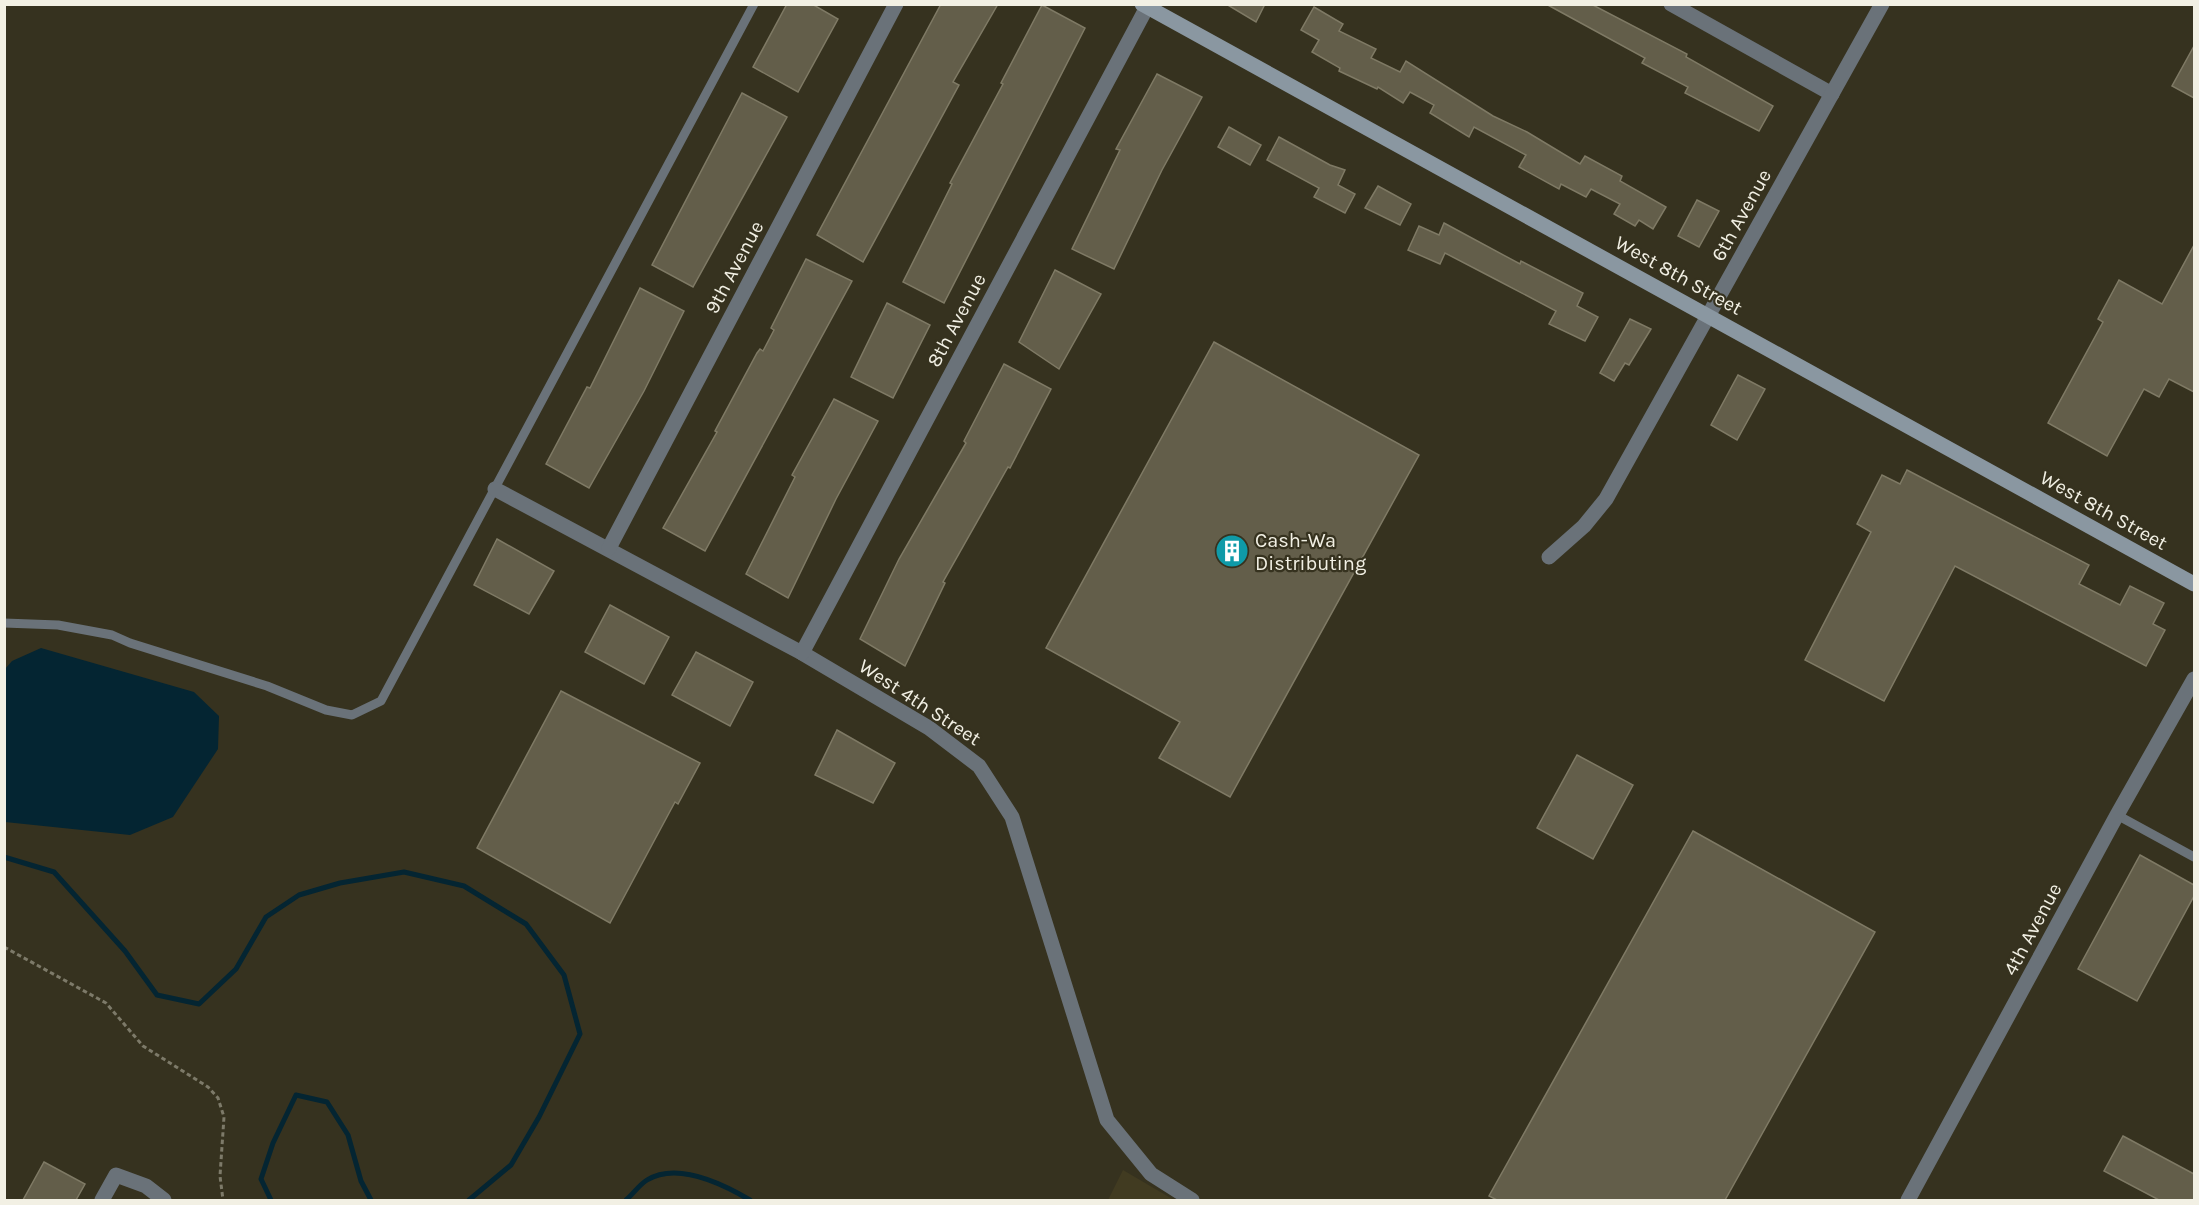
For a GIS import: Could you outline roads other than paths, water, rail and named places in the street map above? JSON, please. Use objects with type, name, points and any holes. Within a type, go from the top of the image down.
[{"type":"street","name":"9th Avenue","points":[[609,548],[896,4]]},
{"type":"street","points":[[1671,4],[1832,94]]},
{"type":"street","name":"6th Avenue","points":[[1549,557],[1584,526],[1606,499],[1882,4]]},
{"type":"street","name":"West 8th Street","points":[[1145,6],[2194,584]]},
{"type":"street","name":"8th Avenue","points":[[802,653],[1145,6]]},
{"type":"street","name":"West 4th Street","points":[[495,489],[802,653],[929,728],[979,766],[1012,817],[1107,1120],[1151,1174],[1192,1200]]},
{"type":"street","name":"4th Avenue","points":[[1908,1200],[2117,815],[2194,679]]},
{"type":"street","points":[[102,1200],[116,1175],[146,1186],[164,1200]]},
{"type":"lane","points":[[4,623],[58,625],[112,635],[130,643],[267,686],[326,710],[352,715],[381,701],[754,4]]},
{"type":"lane","points":[[2117,815],[2194,857]]},
{"type":"water","points":[[41,648],[194,692],[219,716],[218,749],[173,817],[130,835],[5,822],[5,669],[12,661]]},
{"type":"waterway","points":[[4,857],[54,872],[125,951],[157,995],[199,1004],[236,969],[266,917],[299,895],[340,883],[404,872],[464,886],[526,924],[564,975],[580,1034],[539,1117],[511,1165],[469,1200]]},
{"type":"waterway","points":[[271,1200],[261,1179],[273,1143],[296,1095],[327,1102],[348,1135],[361,1181],[371,1200]]},
{"type":"waterway","points":[[626,1200],[647,1180],[672,1173],[700,1177],[727,1187],[750,1200]]},
{"type":"place","name":"Cash-Wa Distributing","points":[[1232,551]]}]
